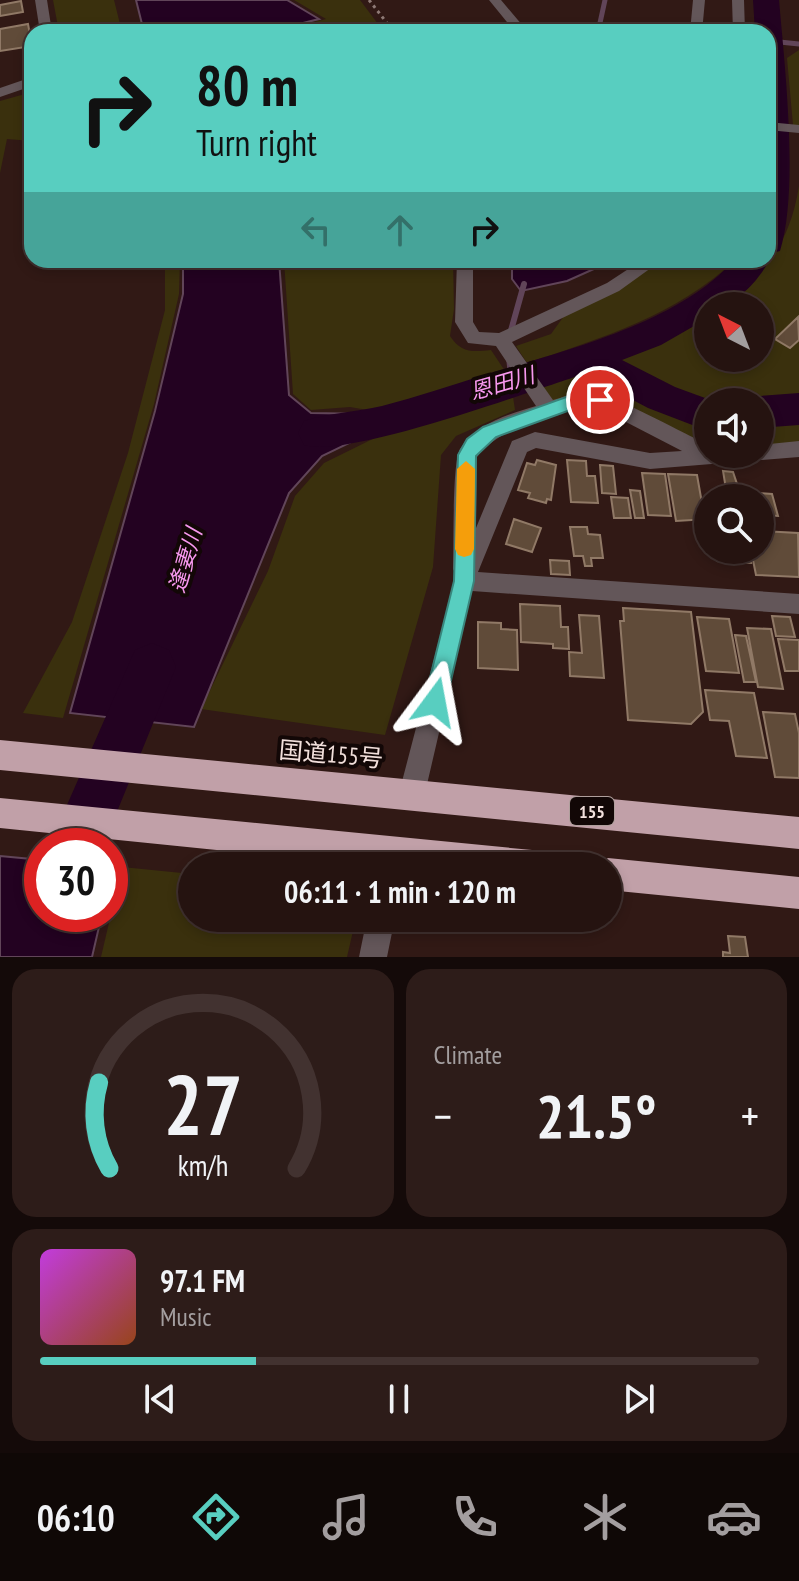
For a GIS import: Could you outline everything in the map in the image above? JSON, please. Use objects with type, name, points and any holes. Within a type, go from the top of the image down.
[{"type":"highway","name":"国道155号","points":[[0,755],[799,833]]},
{"type":"highway","points":[[0,813],[323,852]]},
{"type":"highway","points":[[622,875],[799,893]]},
{"type":"street","points":[[41,0],[45,24]]},
{"type":"street","points":[[495,0],[515,24]]},
{"type":"street","points":[[697,24],[699,0]]},
{"type":"street","points":[[738,0],[739,24]]},
{"type":"street","points":[[0,93],[24,84]]},
{"type":"street","points":[[776,127],[799,129]]},
{"type":"street","points":[[465,268],[464,322],[468,332],[486,341],[501,340],[613,287],[642,268]]},
{"type":"street","points":[[501,340],[550,411]]},
{"type":"street","points":[[464,581],[467,455],[473,444],[490,432],[583,398],[600,400],[667,436],[694,446]]},
{"type":"street","points":[[398,792],[464,581],[519,447],[535,440],[650,461],[694,456]]},
{"type":"street","points":[[774,452],[799,449]]},
{"type":"street","points":[[464,581],[799,604]]},
{"type":"street","points":[[373,957],[378,932]]},
{"type":"path","points":[[369,0],[388,24]]},
{"type":"shaded area","points":[[53,0],[114,0],[120,24],[58,24]]},
{"type":"shaded area","points":[[294,0],[360,0],[378,24],[307,24],[326,19]]},
{"type":"shaded area","points":[[799,50],[799,125],[793,125],[787,58]]},
{"type":"shaded area","points":[[24,94],[24,140],[7,139],[0,173],[0,101]]},
{"type":"shaded area","points":[[799,186],[799,406],[774,408],[774,388],[694,388],[694,405],[682,402],[606,363],[673,337],[694,325],[694,372],[774,372],[774,292],[740,292],[763,268],[776,268],[776,251],[790,224]]},
{"type":"shaded area","points":[[165,268],[180,268],[179,294],[154,404],[63,718],[23,713],[72,622],[128,453],[165,310]]},
{"type":"shaded area","points":[[285,268],[453,268],[454,309],[450,336],[458,346],[468,350],[491,350],[507,374],[385,413],[350,407],[311,410],[293,394]]},
{"type":"shaded area","points":[[645,268],[725,268],[689,296],[637,323],[527,363],[516,346],[551,334],[564,316]]},
{"type":"shaded area","points":[[576,374],[594,377],[694,422],[694,440],[659,426],[592,390],[553,401],[543,387]]},
{"type":"shaded area","points":[[512,390],[515,410],[456,436],[441,455],[433,567],[385,735],[201,709],[268,571],[295,496],[324,463],[401,425]]},
{"type":"shaded area","points":[[799,423],[799,442],[774,445],[774,426]]},
{"type":"shaded area","points":[[128,868],[178,873],[178,932],[353,932],[347,957],[101,957],[107,932],[128,932]]},
{"type":"water","points":[[136,0],[287,0],[319,19],[299,24],[142,24]]},
{"type":"water","points":[[183,268],[280,268],[289,395],[311,413],[372,414],[374,431],[322,456],[289,493],[194,727],[70,713],[155,411],[183,294]]},
{"type":"water","points":[[512,268],[596,268],[567,281],[521,291],[512,279]]},
{"type":"water","points":[[0,856],[24,858],[24,932],[98,932],[92,957],[0,957]]},
{"type":"building","points":[[21,1],[23,12],[0,16],[0,5]]},
{"type":"building","points":[[24,25],[24,47],[0,51],[0,29]]},
{"type":"building","points":[[798,317],[799,340],[790,348],[775,339]]},
{"type":"building","points":[[537,460],[556,465],[551,500],[547,499],[546,503],[528,498],[530,493],[518,490],[527,463],[535,465]]},
{"type":"building","points":[[567,460],[586,461],[587,476],[595,476],[598,503],[571,502]]},
{"type":"building","points":[[600,465],[613,466],[616,494],[602,493]]},
{"type":"building","points":[[723,471],[733,472],[737,484],[725,484]]},
{"type":"building","points":[[642,473],[665,474],[671,516],[648,515]]},
{"type":"building","points":[[668,474],[697,475],[694,520],[676,521]]},
{"type":"building","points":[[630,490],[640,491],[644,518],[635,518]]},
{"type":"building","points":[[611,497],[628,498],[631,518],[614,518]]},
{"type":"building","points":[[514,519],[541,528],[532,552],[506,544]]},
{"type":"building","points":[[570,527],[587,527],[588,534],[600,535],[603,558],[591,558],[592,566],[585,566],[583,556],[574,556]]},
{"type":"building","points":[[774,532],[798,533],[799,577],[756,575],[754,564],[774,564]]},
{"type":"building","points":[[550,560],[569,561],[570,575],[551,574]]},
{"type":"building","points":[[520,604],[560,606],[561,627],[568,627],[569,649],[553,648],[553,644],[521,642]]},
{"type":"building","points":[[623,608],[691,612],[703,712],[691,724],[628,720],[620,621],[624,621]]},
{"type":"building","points":[[579,615],[599,616],[604,678],[570,676],[569,652],[582,653]]},
{"type":"building","points":[[772,616],[790,617],[795,637],[776,636]]},
{"type":"building","points":[[697,617],[729,619],[739,673],[706,671]]},
{"type":"building","points":[[478,622],[501,623],[501,629],[517,630],[518,670],[478,668]]},
{"type":"building","points":[[747,628],[771,629],[783,689],[758,687]]},
{"type":"building","points":[[735,635],[746,636],[756,682],[744,682]]},
{"type":"building","points":[[778,639],[799,640],[799,671],[785,671]]},
{"type":"building","points":[[705,690],[754,693],[767,758],[736,756],[729,721],[710,720]]},
{"type":"building","points":[[763,712],[795,714],[799,733],[799,778],[775,777]]},
{"type":"building","points":[[728,936],[745,937],[748,957],[723,957],[723,952],[730,953]]},
{"type":"waterway","points":[[600,24],[605,0]]},
{"type":"waterway","name":"恩田川","points":[[766,0],[768,24]]},
{"type":"waterway","points":[[776,42],[799,44]]},
{"type":"waterway","name":"恩田川","points":[[776,89],[782,152],[776,215]]},
{"type":"waterway","name":"恩田川","points":[[588,358],[648,335],[705,304],[746,268]]},
{"type":"waterway","points":[[510,334],[524,284]]},
{"type":"waterway","points":[[509,358],[512,382]]},
{"type":"waterway","name":"恩田川","points":[[318,433],[381,422],[588,358]]},
{"type":"waterway","points":[[588,358],[646,391],[694,410]]},
{"type":"waterway","points":[[774,411],[799,409]]},
{"type":"waterway","name":"逢妻川","points":[[84,828],[152,667]]},
{"type":"slow traffic","points":[[464,549],[466,469]]},
{"type":"route","points":[[435,702],[464,581],[467,455],[473,444],[490,432],[583,398],[600,400]]}]
